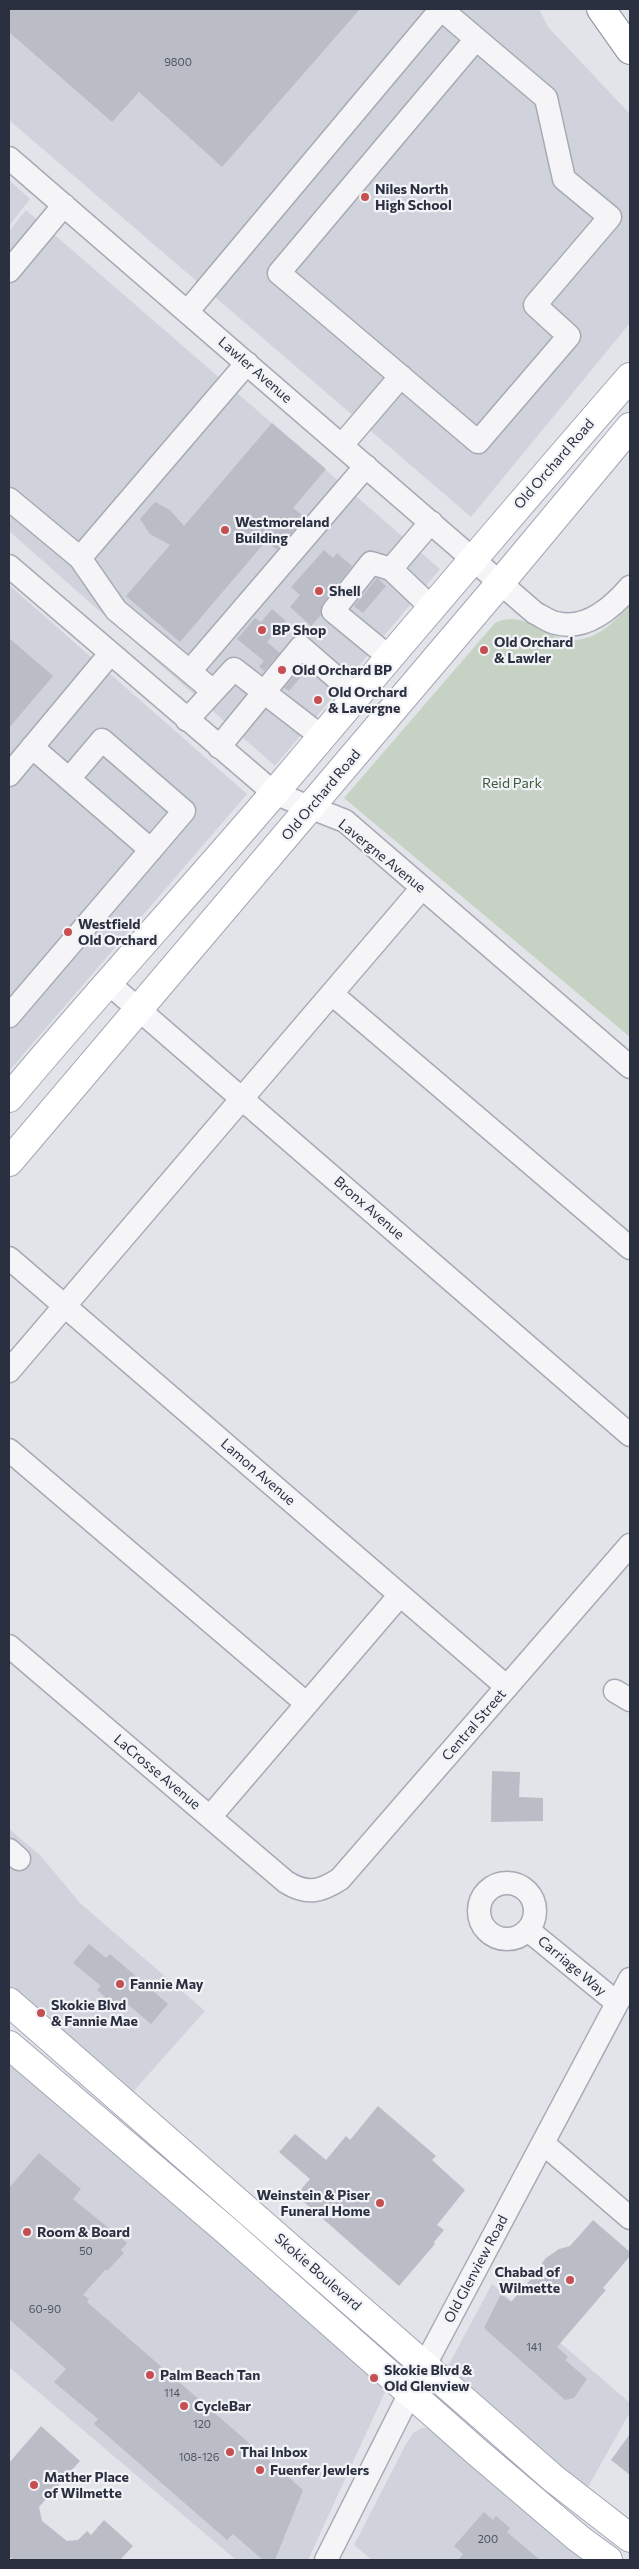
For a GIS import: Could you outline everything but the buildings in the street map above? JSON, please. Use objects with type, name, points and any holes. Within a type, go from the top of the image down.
[{"type":"main road","points":[[601,9],[630,50]]},
{"type":"main road","name":"Old Orchard Road","points":[[9,1098],[107,982],[274,793],[431,607],[630,377]]},
{"type":"main road","name":"Old Orchard Road","points":[[9,1162],[502,582],[630,427]]},
{"type":"main road","name":"Skokie Boulevard","points":[[9,2002],[554,2480],[630,2538]]},
{"type":"main road","points":[[9,2045],[578,2538],[608,2560]]},
{"type":"street","points":[[188,312],[441,9],[546,98],[564,179],[610,217],[535,306],[569,336],[478,442],[279,273],[476,39]]},
{"type":"street","name":"Lawler Avenue","points":[[9,158],[502,582],[535,613],[556,624],[578,625],[598,616],[630,587]]},
{"type":"street","points":[[9,271],[64,205]]},
{"type":"street","points":[[80,558],[247,363]]},
{"type":"street","points":[[342,445],[400,376]]},
{"type":"street","points":[[190,671],[366,466]]},
{"type":"street","points":[[9,500],[80,558],[116,610],[213,691]]},
{"type":"street","points":[[391,570],[431,522]]},
{"type":"street","points":[[389,657],[333,611],[371,563],[391,570],[431,607]]},
{"type":"street","name":"Lavergne Avenue","points":[[9,566],[274,793],[345,822],[630,1067]]},
{"type":"street","points":[[219,746],[301,647],[356,695]]},
{"type":"street","points":[[9,775],[110,654]]},
{"type":"street","points":[[187,720],[234,669],[322,736]]},
{"type":"street","points":[[9,1016],[184,811],[102,740],[69,778]]},
{"type":"street","points":[[32,748],[151,850]]},
{"type":"street","points":[[9,1371],[422,888]]},
{"type":"street","name":"Bronx Avenue","points":[[107,982],[630,1435]]},
{"type":"street","points":[[332,994],[630,1248]]},
{"type":"street","name":"Lamon Avenue","points":[[9,1258],[507,1687]]},
{"type":"street","points":[[9,1450],[307,1704]]},
{"type":"street","name":"Central Street","points":[[308,1892],[324,1890],[340,1879],[630,1545]]},
{"type":"street","points":[[210,1817],[400,1595]]},
{"type":"street","name":"LaCrosse Avenue","points":[[9,1646],[286,1882],[308,1892]]},
{"type":"street","name":"Carriage Way","points":[[528,1930],[616,2002]]},
{"type":"street","name":"Old Glenview Road","points":[[326,2560],[410,2391],[544,2144],[630,1978]]},
{"type":"street","points":[[544,2144],[630,2218]]},
{"type":"shaded area","name":"Niles North High School","points":[[9,9],[539,9],[548,27],[630,114],[630,323],[471,517],[9,120]]},
{"type":"shaded area","points":[[9,180],[30,199],[9,226]]},
{"type":"shaded area","points":[[26,210],[440,569],[275,766],[9,531],[9,231]]},
{"type":"shaded area","name":"Westfield Old Orchard","points":[[9,585],[247,794],[9,1071]]},
{"type":"shaded area","points":[[9,1829],[40,1855],[80,1903],[205,2011],[131,2094],[9,1989]]},
{"type":"shaded area","points":[[9,2061],[121,2155],[386,2390],[308,2560],[236,2560],[9,2367]]},
{"type":"shaded area","points":[[492,2284],[630,2403],[630,2412],[587,2489],[448,2366]]},
{"type":"shaded area","points":[[422,2428],[431,2428],[588,2560],[372,2560],[354,2545],[405,2446],[413,2433]]},
{"type":"green space","name":"Reid Park","points":[[630,604],[630,1037],[344,798],[495,623],[511,619],[526,622],[570,640],[587,638],[607,627]]},
{"type":"place","name":"Niles North High School","points":[[365,197]]},
{"type":"place","name":"Westmoreland Building","points":[[225,530]]},
{"type":"place","name":"Shell","points":[[319,591]]},
{"type":"place","name":"BP Shop","points":[[262,630]]},
{"type":"place","name":"Old Orchard & Lawler","points":[[484,650]]},
{"type":"place","name":"Old Orchard BP","points":[[282,670]]},
{"type":"place","name":"Old Orchard & Lavergne","points":[[318,700]]},
{"type":"place","name":"Westfield Old Orchard","points":[[68,932]]},
{"type":"place","name":"Fannie May","points":[[120,1984]]},
{"type":"place","name":"Skokie Blvd & Fannie Mae","points":[[41,2013]]},
{"type":"place","name":"Weinstein & Piser Funeral Home","points":[[380,2203]]},
{"type":"place","name":"Room & Board","points":[[27,2232]]},
{"type":"place","name":"Chabad of Wilmette","points":[[570,2280]]},
{"type":"place","name":"Palm Beach Tan","points":[[150,2375]]},
{"type":"place","name":"Skokie Blvd & Old Glenview","points":[[374,2378]]},
{"type":"place","name":"CycleBar","points":[[184,2406]]},
{"type":"place","name":"Thai Inbox","points":[[230,2452]]},
{"type":"place","name":"Fuenfer Jewlers","points":[[260,2470]]},
{"type":"place","name":"Mather Place of Wilmette","points":[[34,2485]]}]
